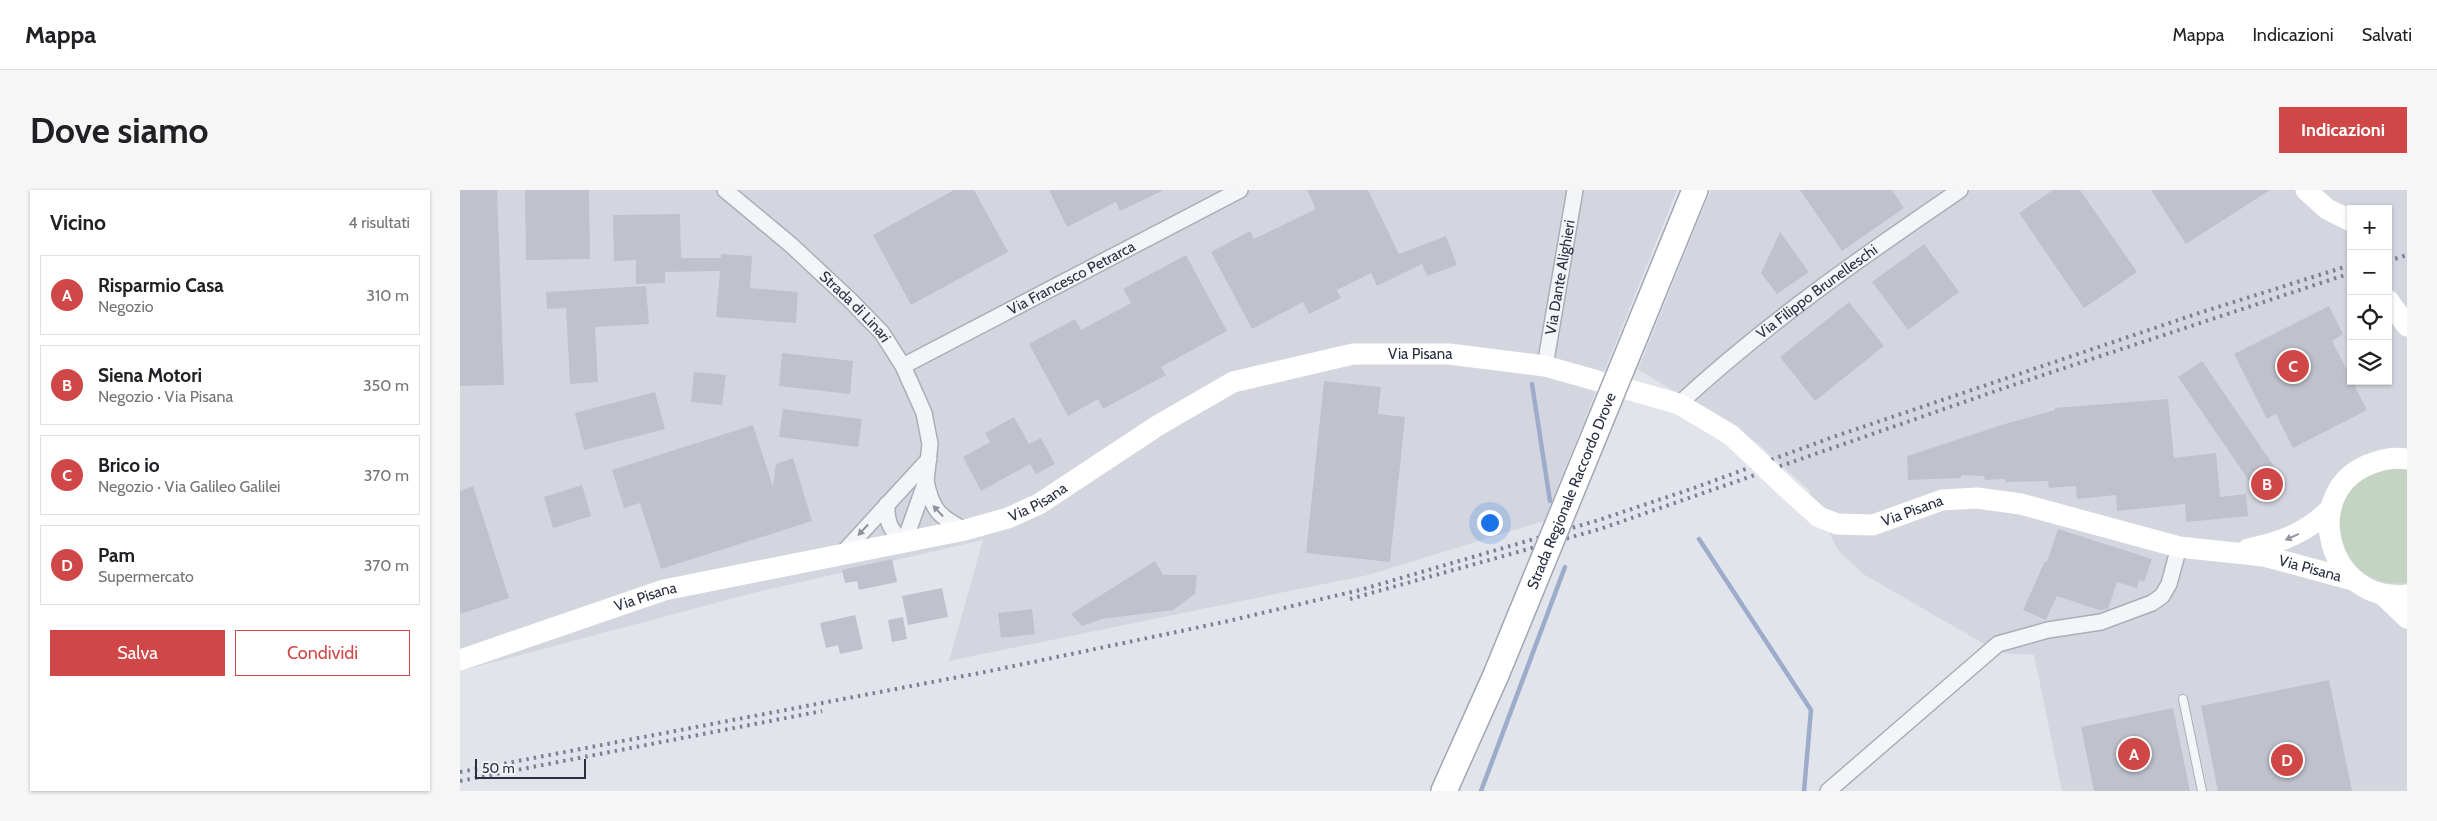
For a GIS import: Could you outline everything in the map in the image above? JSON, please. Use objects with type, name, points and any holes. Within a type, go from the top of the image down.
[{"type":"main road","name":"Strada Regionale Raccordo Drove","points":[[1444,791],[1496,675],[1695,190]]},
{"type":"main road","points":[[1457,791],[1489,714],[1496,675]]},
{"type":"street","name":"Strada di Linari","points":[[725,190],[791,245],[851,301],[882,333],[903,366],[924,413],[930,444],[926,481],[904,543]]},
{"type":"street","name":"Via Francesco Petrarca","points":[[903,366],[1240,190]]},
{"type":"street","name":"Via Dante Alighieri","points":[[1545,366],[1575,190]]},
{"type":"street","name":"Via Filippo Brunelleschi","points":[[1679,404],[1771,326],[1872,251],[1960,190]]},
{"type":"street","points":[[2306,190],[2327,209],[2347,218]]},
{"type":"street","points":[[2392,305],[2407,326]]},
{"type":"street","name":"Via Pisana","points":[[460,660],[664,590],[904,543],[965,530],[1008,518],[1039,504],[1157,426],[1233,382],[1353,354],[1449,354],[1545,366],[1598,381]]},
{"type":"street","name":"Via Pisana","points":[[1627,389],[1679,404],[1731,435],[1819,517],[1837,524],[1873,525],[1942,500],[1977,498],[2021,504],[2179,547],[2238,552],[2288,561],[2353,580]]},
{"type":"street","points":[[2385,459],[2407,443]]},
{"type":"street","name":"Via Pisana","points":[[2407,459],[2385,459],[2367,465],[2351,476],[2339,491],[2331,508],[2328,528],[2331,547],[2340,565],[2353,580],[2366,589],[2382,594],[2407,595]]},
{"type":"street","points":[[839,556],[929,460]]},
{"type":"street","name":"Strada di Linari","points":[[926,481],[932,506],[949,522],[965,530]]},
{"type":"street","points":[[887,504],[886,518],[889,527],[904,543]]},
{"type":"street","name":"Via Pisana","points":[[2238,552],[2298,535],[2331,508]]},
{"type":"street","points":[[1828,791],[1998,644],[2048,630],[2101,622],[2152,603],[2162,596],[2169,584],[2179,547]]},
{"type":"street","points":[[2382,594],[2407,618]]},
{"type":"lane","points":[[2183,699],[2202,791]]},
{"type":"shaded area","points":[[460,190],[1677,190],[1544,521],[1368,575],[949,661],[983,540],[753,593],[460,671]]},
{"type":"shaded area","points":[[1711,190],[2407,190],[2407,791],[2062,791],[2034,655],[2000,653],[1863,574],[1838,550],[1808,489],[1756,442],[1638,369]]},
{"type":"green space","points":[[2396,468],[2407,470],[2407,583],[2382,581],[2362,572],[2348,557],[2340,538],[2339,518],[2344,498],[2357,482],[2377,471]]},
{"type":"building","points":[[460,190],[497,190],[504,385],[460,386]]},
{"type":"building","points":[[525,190],[589,190],[590,259],[526,260]]},
{"type":"building","points":[[954,190],[974,190],[1008,252],[911,305],[873,235]]},
{"type":"building","points":[[1049,190],[1164,190],[1120,211],[1116,202],[1067,227]]},
{"type":"building","points":[[1307,190],[1368,190],[1399,254],[1446,236],[1457,265],[1427,276],[1422,264],[1377,286],[1371,273],[1337,290],[1341,298],[1309,314],[1303,302],[1252,329],[1211,252],[1250,231],[1254,239],[1316,209]]},
{"type":"building","points":[[1800,190],[1892,190],[1904,208],[1842,251]]},
{"type":"building","points":[[2053,190],[2080,190],[2137,272],[2084,308],[2019,213]]},
{"type":"building","points":[[2151,190],[2270,190],[2186,244]]},
{"type":"building","points":[[680,214],[681,258],[721,258],[721,254],[752,256],[750,288],[798,292],[796,323],[716,317],[720,271],[665,272],[665,283],[636,284],[636,260],[614,261],[613,215]]},
{"type":"building","points":[[1780,232],[1809,272],[1777,294],[1761,273]]},
{"type":"building","points":[[1924,244],[1959,292],[1908,330],[1872,282]]},
{"type":"building","points":[[1186,255],[1227,331],[1161,367],[1166,375],[1103,409],[1098,399],[1068,416],[1029,344],[1075,319],[1081,330],[1131,303],[1123,289]]},
{"type":"building","points":[[646,286],[649,324],[595,327],[598,382],[570,384],[566,308],[547,309],[546,292]]},
{"type":"building","points":[[1849,302],[1884,346],[1815,401],[1780,357]]},
{"type":"building","points":[[2329,306],[2343,334],[2332,341],[2347,371],[2347,385],[2354,385],[2367,410],[2293,448],[2276,414],[2267,419],[2234,354]]},
{"type":"building","points":[[782,353],[853,361],[850,394],[779,386]]},
{"type":"building","points":[[2202,361],[2287,485],[2263,501],[2178,377]]},
{"type":"building","points":[[694,372],[726,375],[722,405],[691,402]]},
{"type":"building","points":[[1324,381],[1381,387],[1378,414],[1405,417],[1390,562],[1306,553]]},
{"type":"building","points":[[655,392],[665,429],[584,450],[575,413]]},
{"type":"building","points":[[2168,399],[2174,458],[2216,453],[2220,497],[2246,494],[2248,516],[2186,522],[2185,504],[2117,511],[2116,495],[2077,499],[2076,486],[2049,488],[2048,481],[2006,482],[2005,479],[1985,480],[1984,476],[1961,475],[1961,478],[1908,480],[1907,456],[2055,410],[2055,408]]},
{"type":"building","points":[[783,409],[862,419],[858,447],[779,437]]},
{"type":"building","points":[[1014,417],[1029,444],[1041,438],[1055,464],[1036,474],[1030,464],[981,491],[963,457],[990,442],[985,433]]},
{"type":"building","points":[[753,425],[773,487],[776,464],[793,458],[812,521],[661,569],[640,503],[624,508],[612,470]]},
{"type":"building","points":[[582,485],[591,516],[553,528],[544,497]]},
{"type":"building","points":[[473,486],[509,598],[460,614],[460,491]]},
{"type":"building","points":[[2058,529],[2152,559],[2144,582],[2139,580],[2137,588],[2117,582],[2108,609],[2099,610],[2057,596],[2046,620],[2023,610],[2045,561],[2047,562]]},
{"type":"building","points":[[892,559],[897,582],[859,590],[857,581],[845,583],[842,570]]},
{"type":"building","points":[[1155,561],[1163,575],[1197,575],[1195,594],[1173,610],[1102,619],[1082,626],[1071,614]]},
{"type":"building","points":[[942,588],[948,617],[908,625],[902,596]]},
{"type":"building","points":[[1032,609],[1035,634],[1001,638],[998,613]]},
{"type":"building","points":[[855,615],[863,649],[840,654],[838,645],[826,648],[820,623]]},
{"type":"building","points":[[903,617],[907,639],[892,642],[888,620]]},
{"type":"building","points":[[2329,680],[2352,791],[2218,791],[2201,706]]},
{"type":"building","points":[[2173,708],[2190,791],[2094,791],[2081,727]]},
{"type":"waterway","points":[[1532,384],[1550,501]]},
{"type":"waterway","points":[[1699,539],[1811,710],[1804,791]]},
{"type":"waterway","points":[[1481,791],[1565,567]]},
{"type":"railway","points":[[2392,260],[2407,255]]},
{"type":"railway","points":[[460,772],[990,671],[1224,622],[1360,590],[1599,520],[1694,488],[1833,437],[2199,313],[2347,266]]},
{"type":"railway","points":[[1350,599],[1600,529],[2010,386],[2347,274]]},
{"type":"railway","points":[[460,781],[822,711]]},
{"type":"place","name":"Brico io","points":[[2293,366]]},
{"type":"place","name":"Siena Motori","points":[[2267,484]]},
{"type":"place","name":"Risparmio Casa","points":[[2134,754]]},
{"type":"place","name":"Pam","points":[[2287,760]]}]
